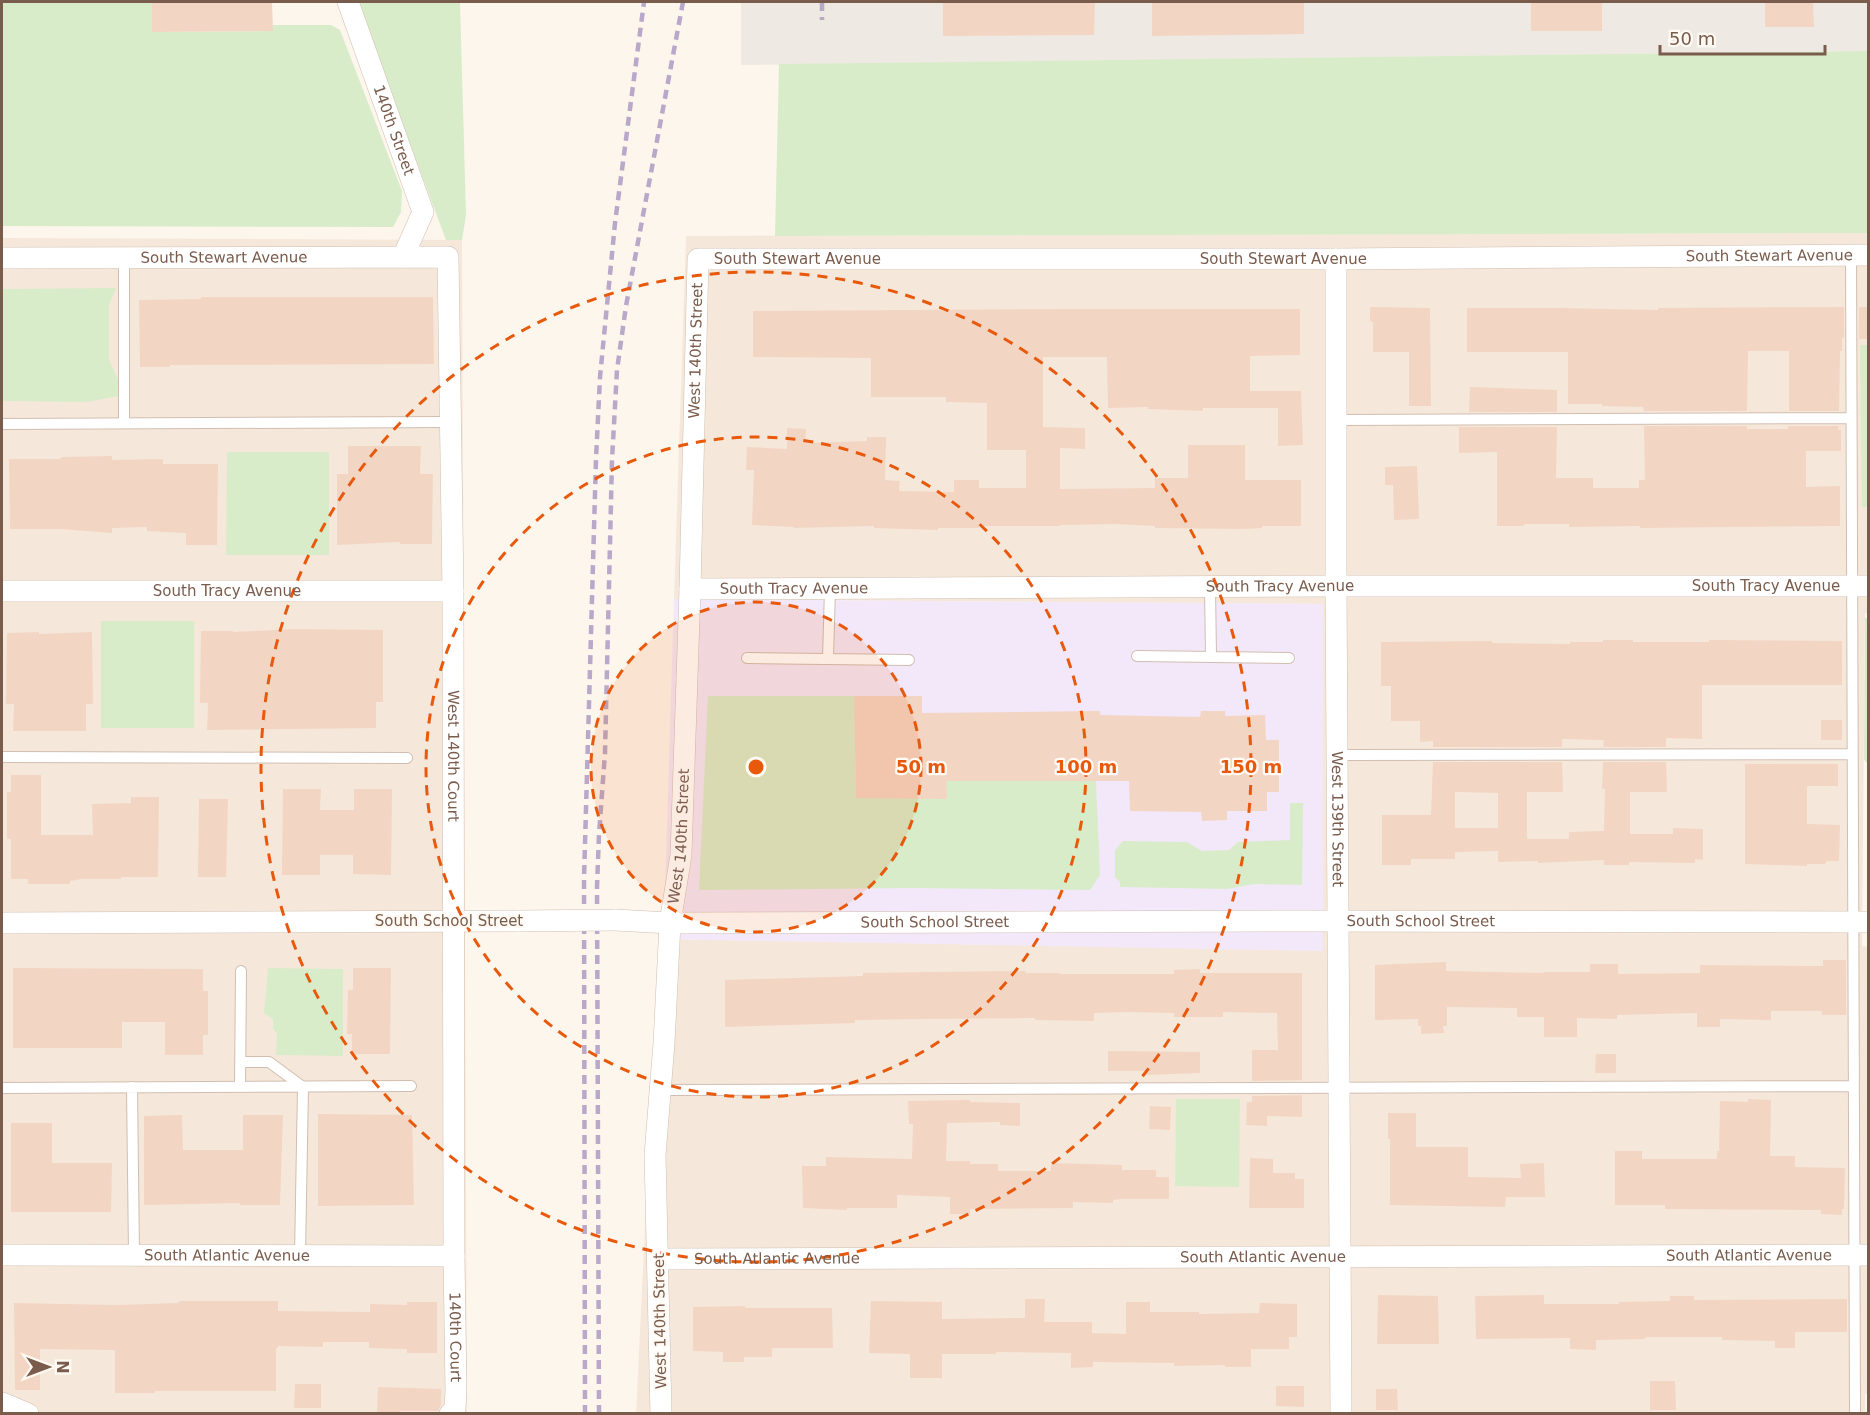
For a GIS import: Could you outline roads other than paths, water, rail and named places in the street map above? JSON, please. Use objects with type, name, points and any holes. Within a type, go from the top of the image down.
[{"type":"street","name":"140th Street","points":[[348,2],[423,212],[402,257]]},
{"type":"street","name":"South Stewart Avenue","points":[[698,259],[1336,259],[1860,255]]},
{"type":"street","name":"South Stewart Avenue","points":[[2,258],[448,257]]},
{"type":"street","name":"West 140th Court","points":[[448,257],[453,591],[454,1256]]},
{"type":"street","name":"West 140th Street","points":[[661,1413],[655,1155],[670,923],[681,855],[698,259]]},
{"type":"street","name":"West 139th Street","points":[[1336,259],[1341,1413]]},
{"type":"street","name":"South Tracy Avenue","points":[[690,589],[1860,586]]},
{"type":"street","name":"South Tracy Avenue","points":[[2,591],[453,591]]},
{"type":"street","name":"South School Street","points":[[2,924],[615,920],[670,923],[1861,922]]},
{"type":"street","name":"South Atlantic Avenue","points":[[2,1255],[454,1256]]},
{"type":"street","name":"South Atlantic Avenue","points":[[659,1259],[1862,1255]]},
{"type":"street","name":"140th Court","points":[[450,1413],[455,1409],[456,1390],[454,1256]]},
{"type":"street","points":[[2,1403],[28,1413]]},
{"type":"lane","points":[[1855,1413],[1862,1255],[1854,1086],[1861,922],[1852,754],[1860,586],[1851,418],[1860,255]]},
{"type":"lane","points":[[124,258],[124,423]]},
{"type":"lane","points":[[1335,420],[1851,418]]},
{"type":"lane","points":[[2,424],[450,422]]},
{"type":"lane","points":[[1210,587],[1211,656]]},
{"type":"lane","points":[[828,658],[830,589]]},
{"type":"lane","points":[[1137,656],[1289,658]]},
{"type":"lane","points":[[747,658],[909,660]]},
{"type":"lane","points":[[1337,754],[1852,754]]},
{"type":"lane","points":[[2,757],[407,758]]},
{"type":"lane","points":[[240,1087],[241,971]]},
{"type":"lane","points":[[241,1062],[269,1062],[303,1087]]},
{"type":"lane","points":[[2,1088],[411,1086]]},
{"type":"lane","points":[[660,1090],[1854,1086]]},
{"type":"lane","points":[[132,1087],[134,1255]]},
{"type":"lane","points":[[300,1255],[303,1087]]},
{"type":"railway","points":[[585,1414],[584,879],[596,459],[600,377],[615,223],[644,2]]},
{"type":"railway","points":[[599,1414],[597,887],[605,753],[612,460],[617,370],[626,306],[683,2]]},
{"type":"railway","points":[[822,2],[822,20]]}]
